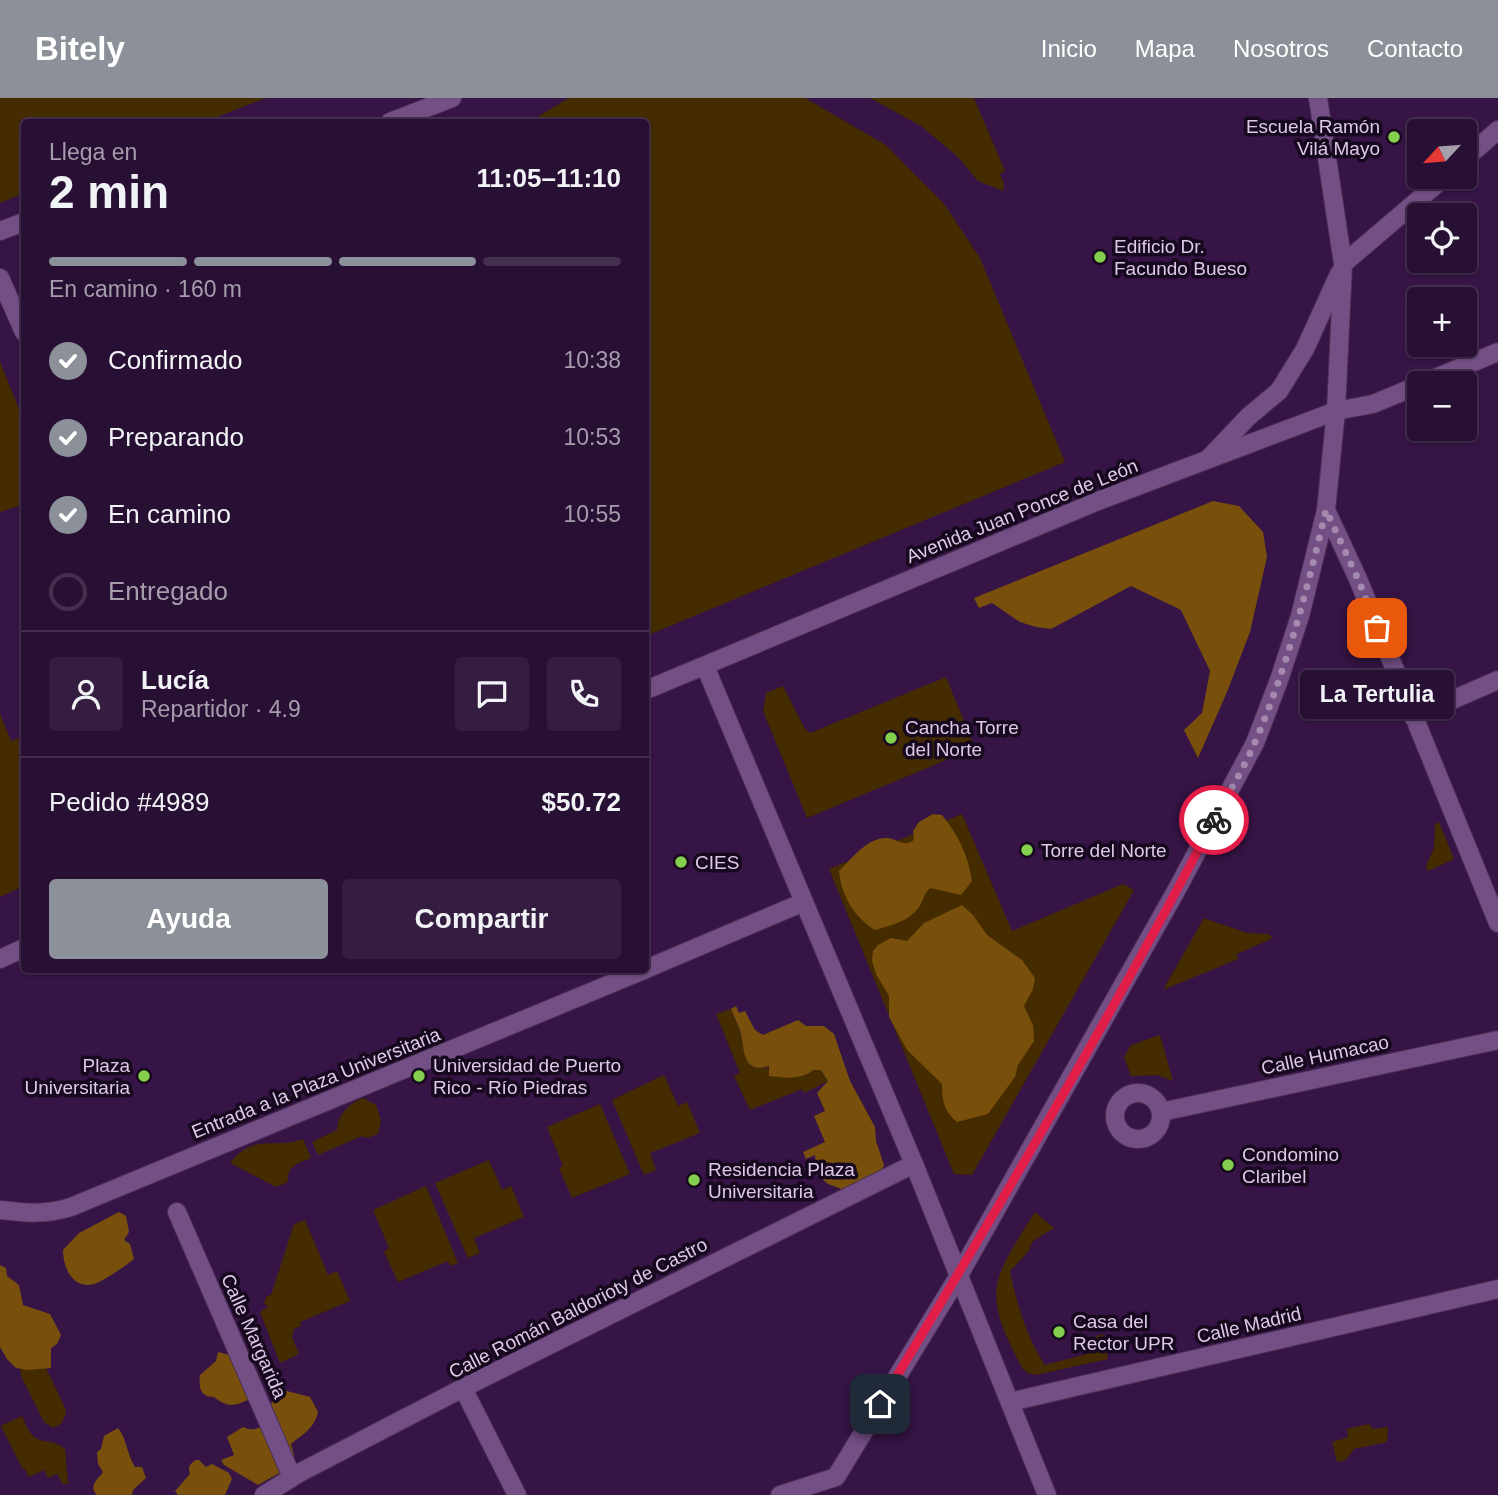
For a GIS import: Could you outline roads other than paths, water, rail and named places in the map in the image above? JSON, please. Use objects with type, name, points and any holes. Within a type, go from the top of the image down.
[{"type":"street","points":[[398,119],[452,98]]},
{"type":"street","points":[[828,1495],[836,1477],[958,1277],[1176,891],[1255,743],[1279,681],[1300,616],[1326,510],[1336,411],[1343,264],[1327,143],[1318,98]]},
{"type":"street","points":[[1477,148],[1498,130]]},
{"type":"street","points":[[1207,461],[1248,417],[1279,391],[1305,349],[1343,264],[1431,189]]},
{"type":"street","points":[[0,231],[21,223]]},
{"type":"street","points":[[0,278],[21,325]]},
{"type":"street","name":"Avenida Juan Ponce de León","points":[[1452,371],[1498,352]]},
{"type":"street","name":"Avenida Juan Ponce de León","points":[[649,689],[1098,501],[1336,411],[1373,404],[1407,390]]},
{"type":"street","points":[[1326,510],[1358,579],[1498,923]]},
{"type":"street","points":[[705,666],[914,1164],[1047,1495]]},
{"type":"street","points":[[1413,716],[1498,680]]},
{"type":"street","name":"Entrada a la Plaza Universitaria","points":[[649,967],[804,902]]},
{"type":"street","points":[[0,960],[21,950]]},
{"type":"street","name":"Entrada a la Plaza Universitaria","points":[[0,1210],[36,1214],[53,1213],[71,1207],[635,973]]},
{"type":"street","name":"Calle Humacao","points":[[1161,1112],[1498,1040]]},
{"type":"street","name":"Calle Román Baldorioty de Castro","points":[[264,1495],[463,1388],[914,1164]]},
{"type":"street","name":"Calle Margarida","points":[[177,1212],[292,1478]]},
{"type":"street","name":"Calle Madrid","points":[[1010,1402],[1498,1289]]},
{"type":"street","points":[[463,1388],[517,1495]]},
{"type":"street","points":[[780,1495],[836,1477]]},
{"type":"place","name":"Escuela Ramón Vilá Mayo","points":[[1394,137]]},
{"type":"place","name":"Edificio Dr. Facundo Bueso","points":[[1100,257]]},
{"type":"place","name":"La Tertulia","points":[[1377,628]]},
{"type":"place","name":"Cancha Torre del Norte","points":[[891,738]]},
{"type":"place","name":"Torre del Norte","points":[[1027,850]]},
{"type":"place","name":"CIES","points":[[681,862]]},
{"type":"place","name":"Plaza Universitaria","points":[[144,1076]]},
{"type":"place","name":"Universidad de Puerto Rico - Río Piedras","points":[[419,1076]]},
{"type":"place","name":"Condomino Claribel","points":[[1228,1165]]},
{"type":"place","name":"Residencia Plaza Universitaria","points":[[694,1180]]},
{"type":"place","name":"Casa del Rector UPR","points":[[1059,1332]]}]
